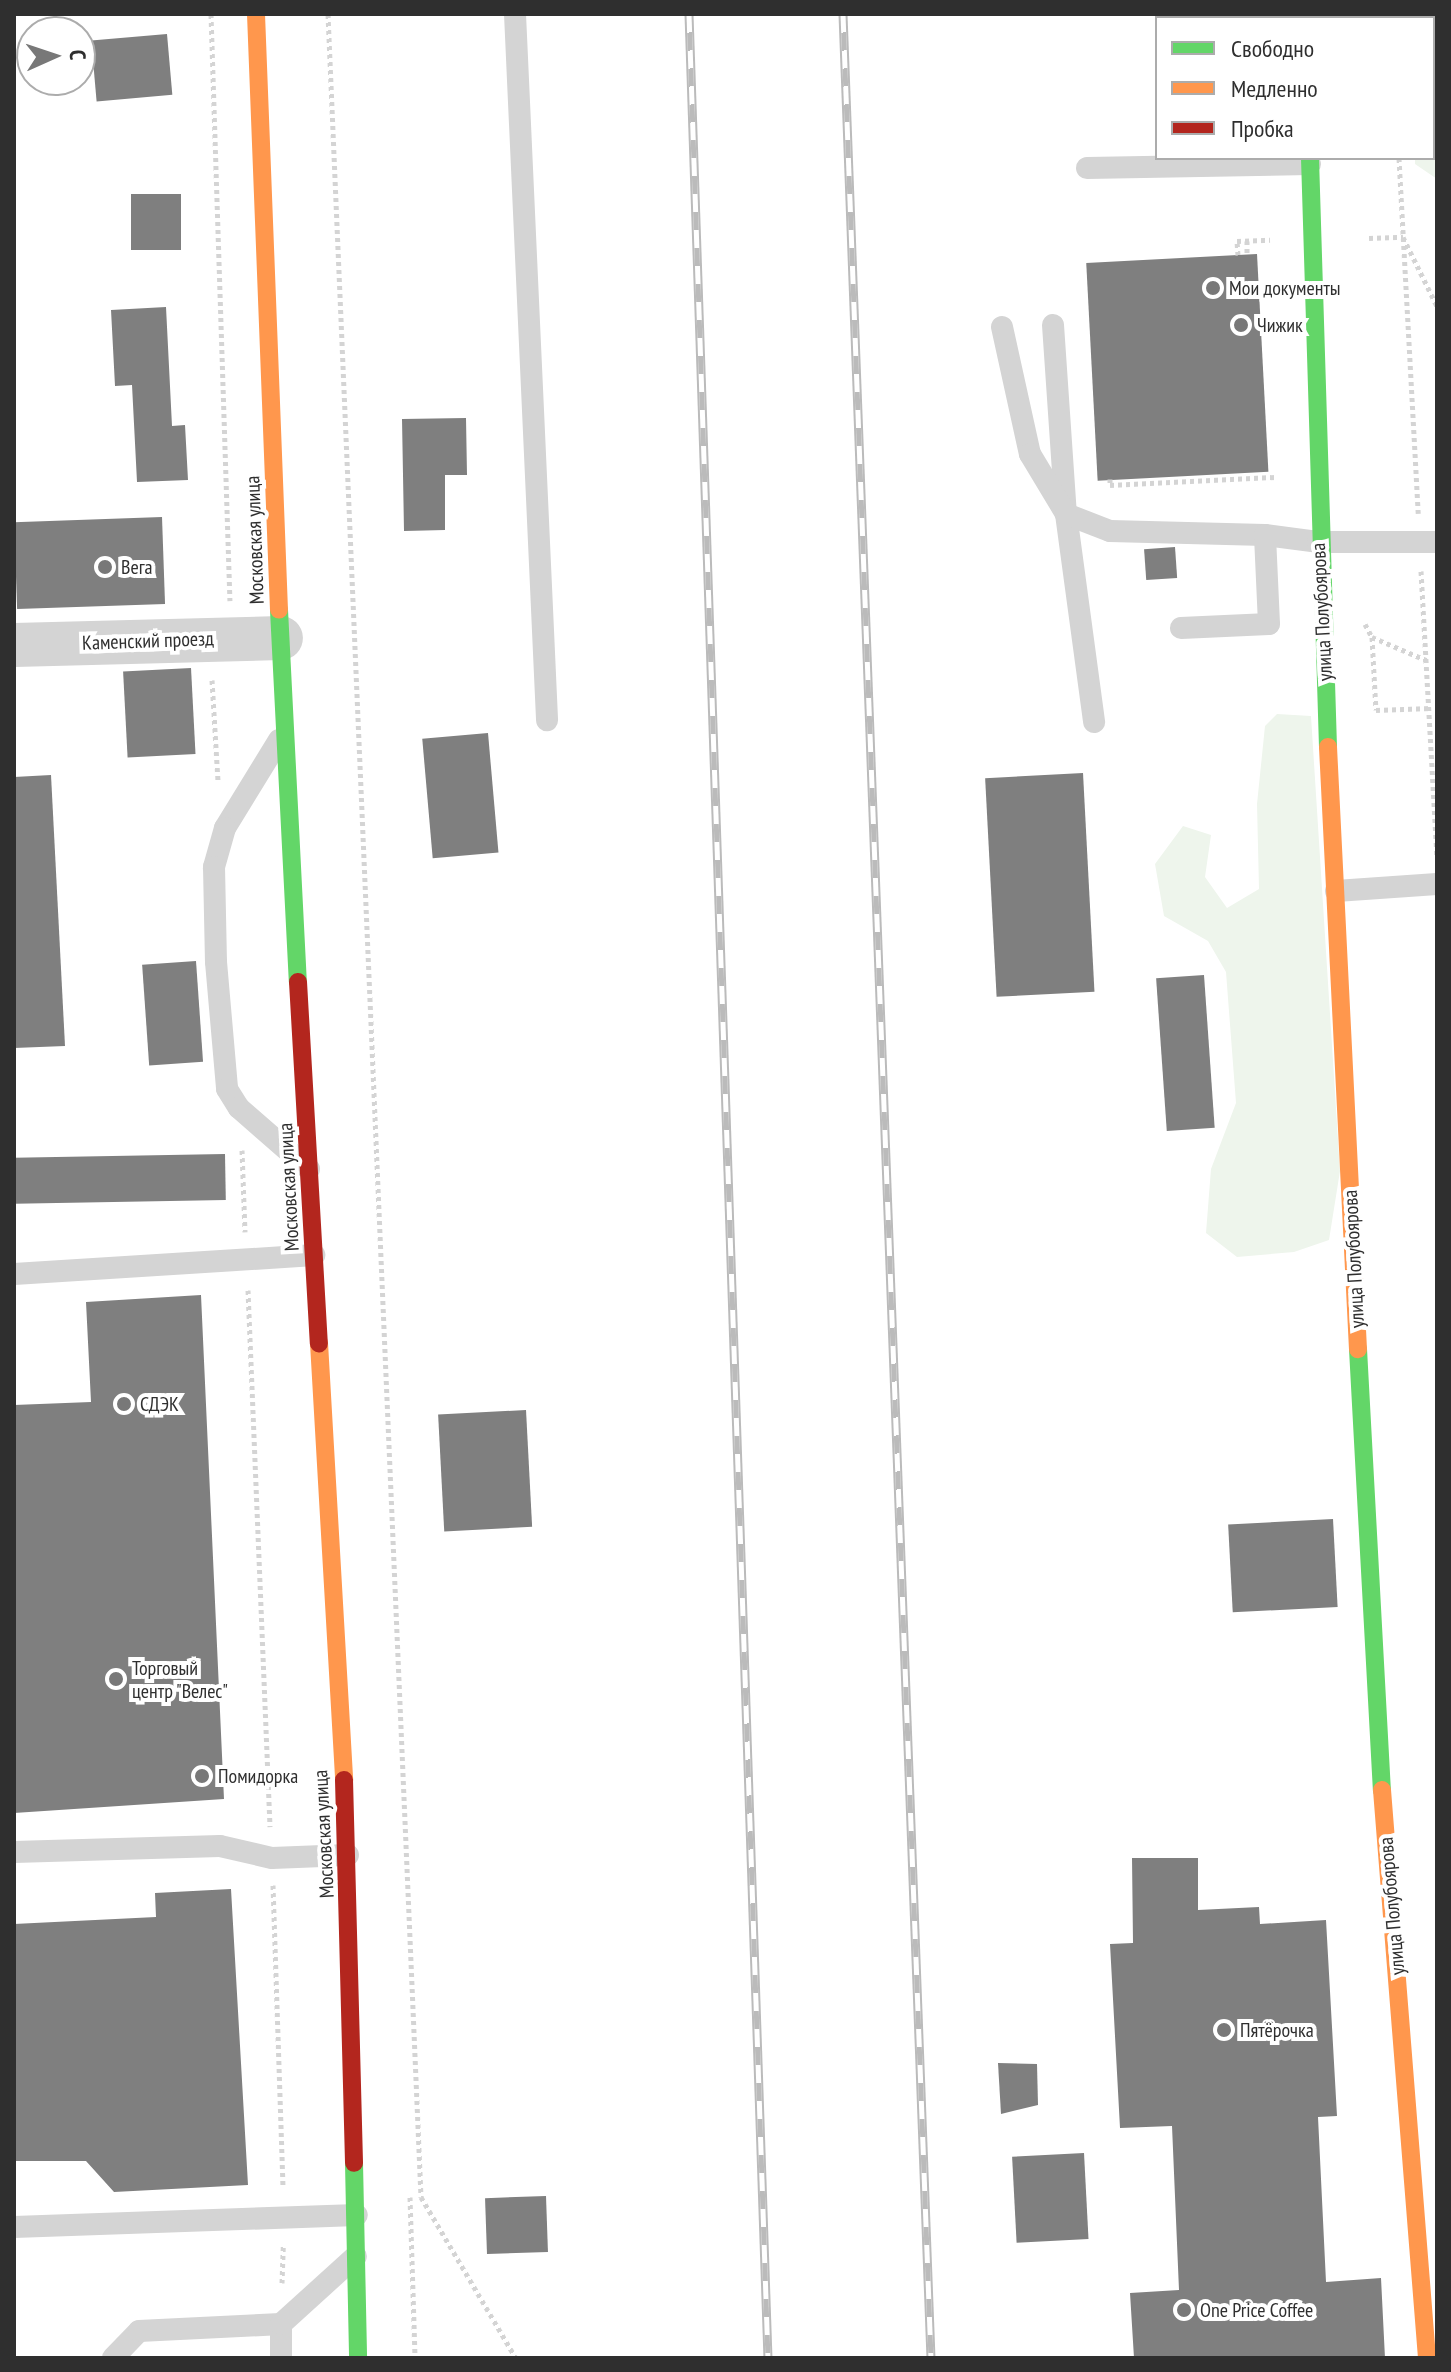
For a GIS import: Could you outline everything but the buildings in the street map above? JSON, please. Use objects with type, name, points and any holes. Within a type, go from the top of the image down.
[{"type":"main road","name":"Московская улица","points":[[256,14],[284,732],[348,1855],[358,2358]]},
{"type":"main road","name":"улица Полубоярова","points":[[1310,161],[1318,542],[1375,1694],[1427,2358]]},
{"type":"street","name":"Каменский проезд","points":[[14,645],[281,638]]},
{"type":"lane","points":[[515,14],[547,720]]},
{"type":"lane","points":[[1087,168],[1310,161]]},
{"type":"lane","points":[[1053,325],[1066,514],[1094,722]]},
{"type":"lane","points":[[1002,327],[1030,454],[1066,514],[1110,531],[1265,535],[1318,542],[1428,543]]},
{"type":"lane","points":[[1181,628],[1269,624],[1265,535]]},
{"type":"lane","points":[[284,732],[225,828],[214,867],[216,962],[227,1089],[239,1108],[311,1172]]},
{"type":"lane","points":[[1336,891],[1437,884]]},
{"type":"lane","points":[[14,1274],[314,1255]]},
{"type":"lane","points":[[14,1852],[220,1846],[272,1858],[348,1855]]},
{"type":"lane","points":[[14,2227],[357,2215]]},
{"type":"lane","points":[[113,2358],[139,2331],[281,2324],[357,2255]]},
{"type":"lane","points":[[281,2324],[281,2358]]},
{"type":"path","points":[[328,14],[421,2197],[516,2358]]},
{"type":"path","points":[[1399,160],[1428,543],[1427,660],[1435,758],[1437,858]]},
{"type":"path","points":[[1369,238],[1403,237]]},
{"type":"path","points":[[1403,237],[1437,306]]},
{"type":"path","points":[[1238,255],[1237,241],[1274,240]]},
{"type":"path","points":[[1247,241],[1247,254]]},
{"type":"path","points":[[1110,479],[1110,485],[1281,476]]},
{"type":"path","points":[[1359,613],[1372,637],[1376,710],[1431,708]]},
{"type":"path","points":[[1372,637],[1427,660]]},
{"type":"path","points":[[410,2197],[415,2358]]},
{"type":"path","points":[[281,2324],[283,2218]]},
{"type":"shaded area","points":[[1407,14],[1437,14],[1437,179],[1415,164],[1415,160],[1435,160],[1435,16]]},
{"type":"shaded area","points":[[1277,714],[1311,716],[1340,1171],[1329,1240],[1294,1252],[1237,1257],[1206,1233],[1211,1169],[1236,1103],[1226,972],[1208,941],[1164,916],[1155,864],[1183,826],[1211,835],[1205,877],[1227,908],[1259,889],[1257,804],[1265,726]]},
{"type":"railway","points":[[689,14],[768,2358]]},
{"type":"railway","points":[[843,14],[931,2358]]},
{"type":"traffic: fast","points":[[1310,160],[1328,747]]},
{"type":"traffic: fast","points":[[279,610],[298,982]]},
{"type":"traffic: fast","points":[[1358,1349],[1382,1790]]},
{"type":"traffic: fast","points":[[354,2163],[358,2358]]},
{"type":"traffic: slow","points":[[256,14],[279,610]]},
{"type":"traffic: slow","points":[[1328,747],[1358,1349]]},
{"type":"traffic: slow","points":[[319,1343],[344,1780]]},
{"type":"traffic: slow","points":[[1382,1790],[1427,2358]]},
{"type":"traffic: jam","points":[[298,982],[319,1343]]},
{"type":"traffic: jam","points":[[344,1780],[354,2163]]},
{"type":"place","name":"Мои документы","points":[[1213,288]]},
{"type":"place","name":"Чижик","points":[[1241,325]]},
{"type":"place","name":"Вега","points":[[105,567]]},
{"type":"place","name":"СДЭК","points":[[124,1404]]},
{"type":"place","name":"Торговый центр \"Велес\"","points":[[116,1679]]},
{"type":"place","name":"Помидорка","points":[[202,1776]]},
{"type":"place","name":"Пятёрочка","points":[[1224,2030]]},
{"type":"place","name":"One Price Coffee","points":[[1184,2310]]}]
